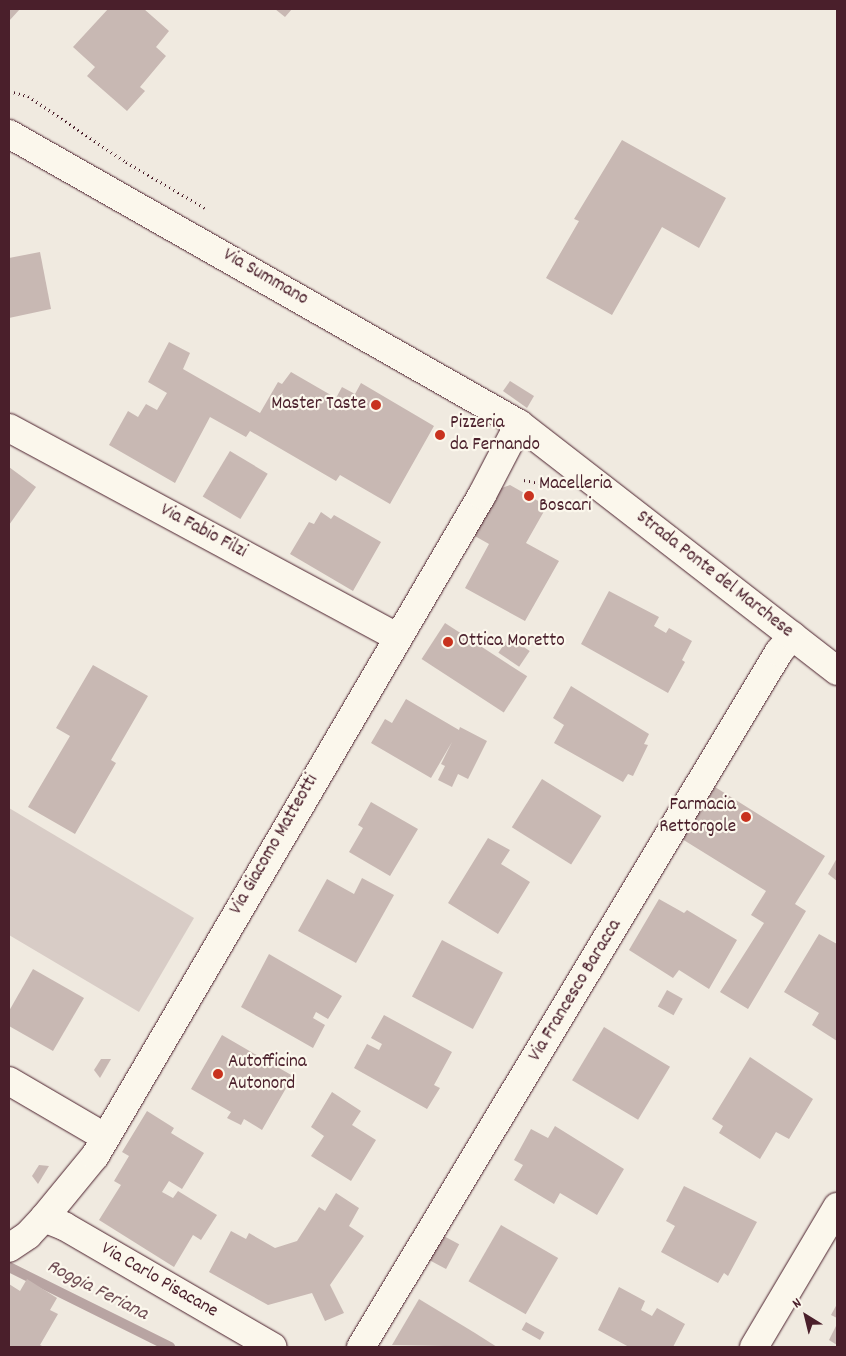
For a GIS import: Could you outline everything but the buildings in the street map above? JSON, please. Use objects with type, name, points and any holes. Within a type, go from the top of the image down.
[{"type":"street","name":"Via Summano","points":[[9,134],[519,424]]},
{"type":"street","name":"Strada Ponte del Marchese","points":[[519,424],[837,671]]},
{"type":"street","name":"Via Giacomo Matteotti","points":[[27,1234],[95,1156],[397,637],[482,495],[519,424]]},
{"type":"street","name":"Via Fabio Filzi","points":[[9,428],[397,637]]},
{"type":"street","name":"Via Francesco Baracca","points":[[362,1347],[769,669],[792,636]]},
{"type":"street","points":[[9,1081],[105,1137]]},
{"type":"street","points":[[754,1347],[837,1208]]},
{"type":"street","name":"Via Carlo Pisacane","points":[[27,1234],[64,1226],[273,1347]]},
{"type":"path","points":[[9,91],[28,96],[126,162]]},
{"type":"shaded area","points":[[9,808],[194,918],[139,1012],[9,935]]},
{"type":"waterway","name":"Roggia Feriana","points":[[9,1267],[170,1347]]},
{"type":"place","name":"Master Taste","points":[[376,405]]},
{"type":"place","name":"Pizzeria da Fernando","points":[[440,435]]},
{"type":"place","name":"Macelleria Boscari","points":[[529,496]]},
{"type":"place","name":"Ottica Moretto","points":[[448,642]]},
{"type":"place","name":"Farmacia Rettorgole","points":[[746,817]]},
{"type":"place","name":"Autofficina Autonord","points":[[218,1074]]}]
